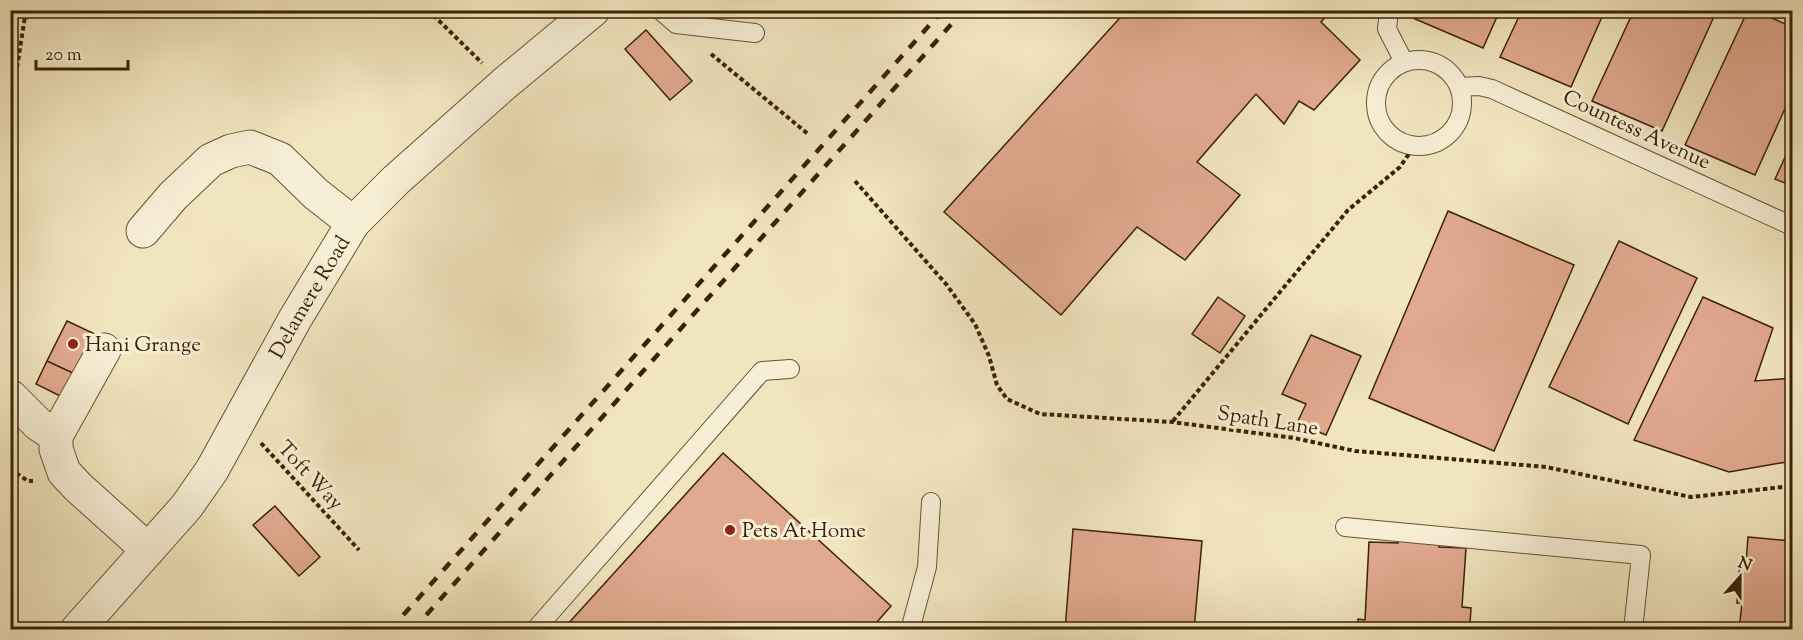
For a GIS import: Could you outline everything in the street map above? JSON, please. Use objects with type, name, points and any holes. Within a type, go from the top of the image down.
[{"type":"street","name":"Delamere Road","points":[[77,630],[187,506],[212,470],[295,319],[353,223],[396,180],[504,84],[593,10]]},
{"type":"street","points":[[143,231],[173,196],[211,160],[231,151],[250,147],[280,159],[316,194],[353,223]]},
{"type":"street","points":[[104,350],[56,436],[56,449],[64,472],[148,550]]},
{"type":"street","points":[[11,397],[38,424],[56,436]]},
{"type":"lane","points":[[660,10],[676,24],[755,33]]},
{"type":"lane","points":[[1389,10],[1387,28],[1404,62]]},
{"type":"lane","points":[[1417,60],[1443,67],[1460,87],[1461,109],[1454,129],[1443,139],[1429,145],[1401,142],[1389,134],[1381,122],[1377,108],[1377,94],[1383,81],[1392,70],[1404,62],[1417,60]]},
{"type":"lane","name":"Countess Avenue","points":[[1460,87],[1492,88],[1792,226]]},
{"type":"lane","points":[[535,630],[762,371],[790,369]]},
{"type":"lane","points":[[910,630],[927,567],[931,502]]},
{"type":"lane","points":[[1345,527],[1641,555],[1633,630]]},
{"type":"path","points":[[10,112],[26,10]]},
{"type":"path","points":[[26,18],[34,10]]},
{"type":"path","points":[[428,10],[504,84]]},
{"type":"path","points":[[751,86],[808,134]]},
{"type":"path","points":[[1172,422],[1348,210],[1400,167],[1415,145]]},
{"type":"path","name":"Spath Lane","points":[[855,181],[946,284],[975,324],[989,356],[997,385],[1007,399],[1040,414],[1172,422],[1274,434],[1355,451],[1546,467],[1691,497],[1792,486]]},
{"type":"path","name":"Toft Way","points":[[240,420],[359,550]]},
{"type":"building","points":[[1127,10],[1331,10],[1321,22],[1360,60],[1314,110],[1299,101],[1284,124],[1256,94],[1197,162],[1240,195],[1185,260],[1137,227],[1061,315],[944,212]]},
{"type":"building","points":[[1416,10],[1500,10],[1483,48],[1413,18]]},
{"type":"building","points":[[1522,10],[1605,10],[1571,87],[1500,57]]},
{"type":"building","points":[[1634,10],[1717,10],[1662,131],[1592,101]]},
{"type":"building","points":[[1748,10],[1754,10],[1792,27],[1792,93],[1755,175],[1685,145]]},
{"type":"building","points":[[646,30],[692,81],[670,100],[625,49]]},
{"type":"building","points":[[1792,142],[1792,186],[1775,179]]},
{"type":"building","points":[[1448,211],[1574,265],[1494,451],[1369,398]]},
{"type":"building","points":[[1619,241],[1697,278],[1628,424],[1549,387]]},
{"type":"building","points":[[1218,297],[1245,316],[1220,353],[1192,334]]},
{"type":"building","points":[[1703,297],[1773,328],[1755,381],[1792,378],[1792,461],[1729,472],[1634,440]]},
{"type":"building","name":"Hani Grange","points":[[67,321],[95,334],[75,374],[47,361]]},
{"type":"building","points":[[1311,335],[1361,356],[1326,435],[1297,423],[1306,404],[1282,394]]},
{"type":"building","name":"Hani Grange","points":[[47,361],[75,374],[64,398],[36,384]]},
{"type":"building","name":"Pets At Home","points":[[723,453],[891,606],[870,630],[570,630],[566,626]]},
{"type":"building","points":[[275,506],[320,557],[299,576],[253,525]]},
{"type":"building","points":[[1073,529],[1202,541],[1194,630],[1065,630]]},
{"type":"building","points":[[1398,537],[1440,539],[1439,547],[1466,548],[1462,607],[1471,608],[1470,623],[1481,624],[1481,630],[1358,630],[1358,619],[1365,620],[1369,542],[1398,543]]},
{"type":"building","points":[[1748,537],[1792,541],[1792,630],[1739,630],[1742,603],[1737,603],[1740,563],[1746,564]]},
{"type":"railway","points":[[390,630],[943,10]]},
{"type":"railway","points":[[413,630],[964,10]]},
{"type":"place","name":"Hani Grange","points":[[73,344]]},
{"type":"place","name":"Pets At Home","points":[[730,530]]}]
